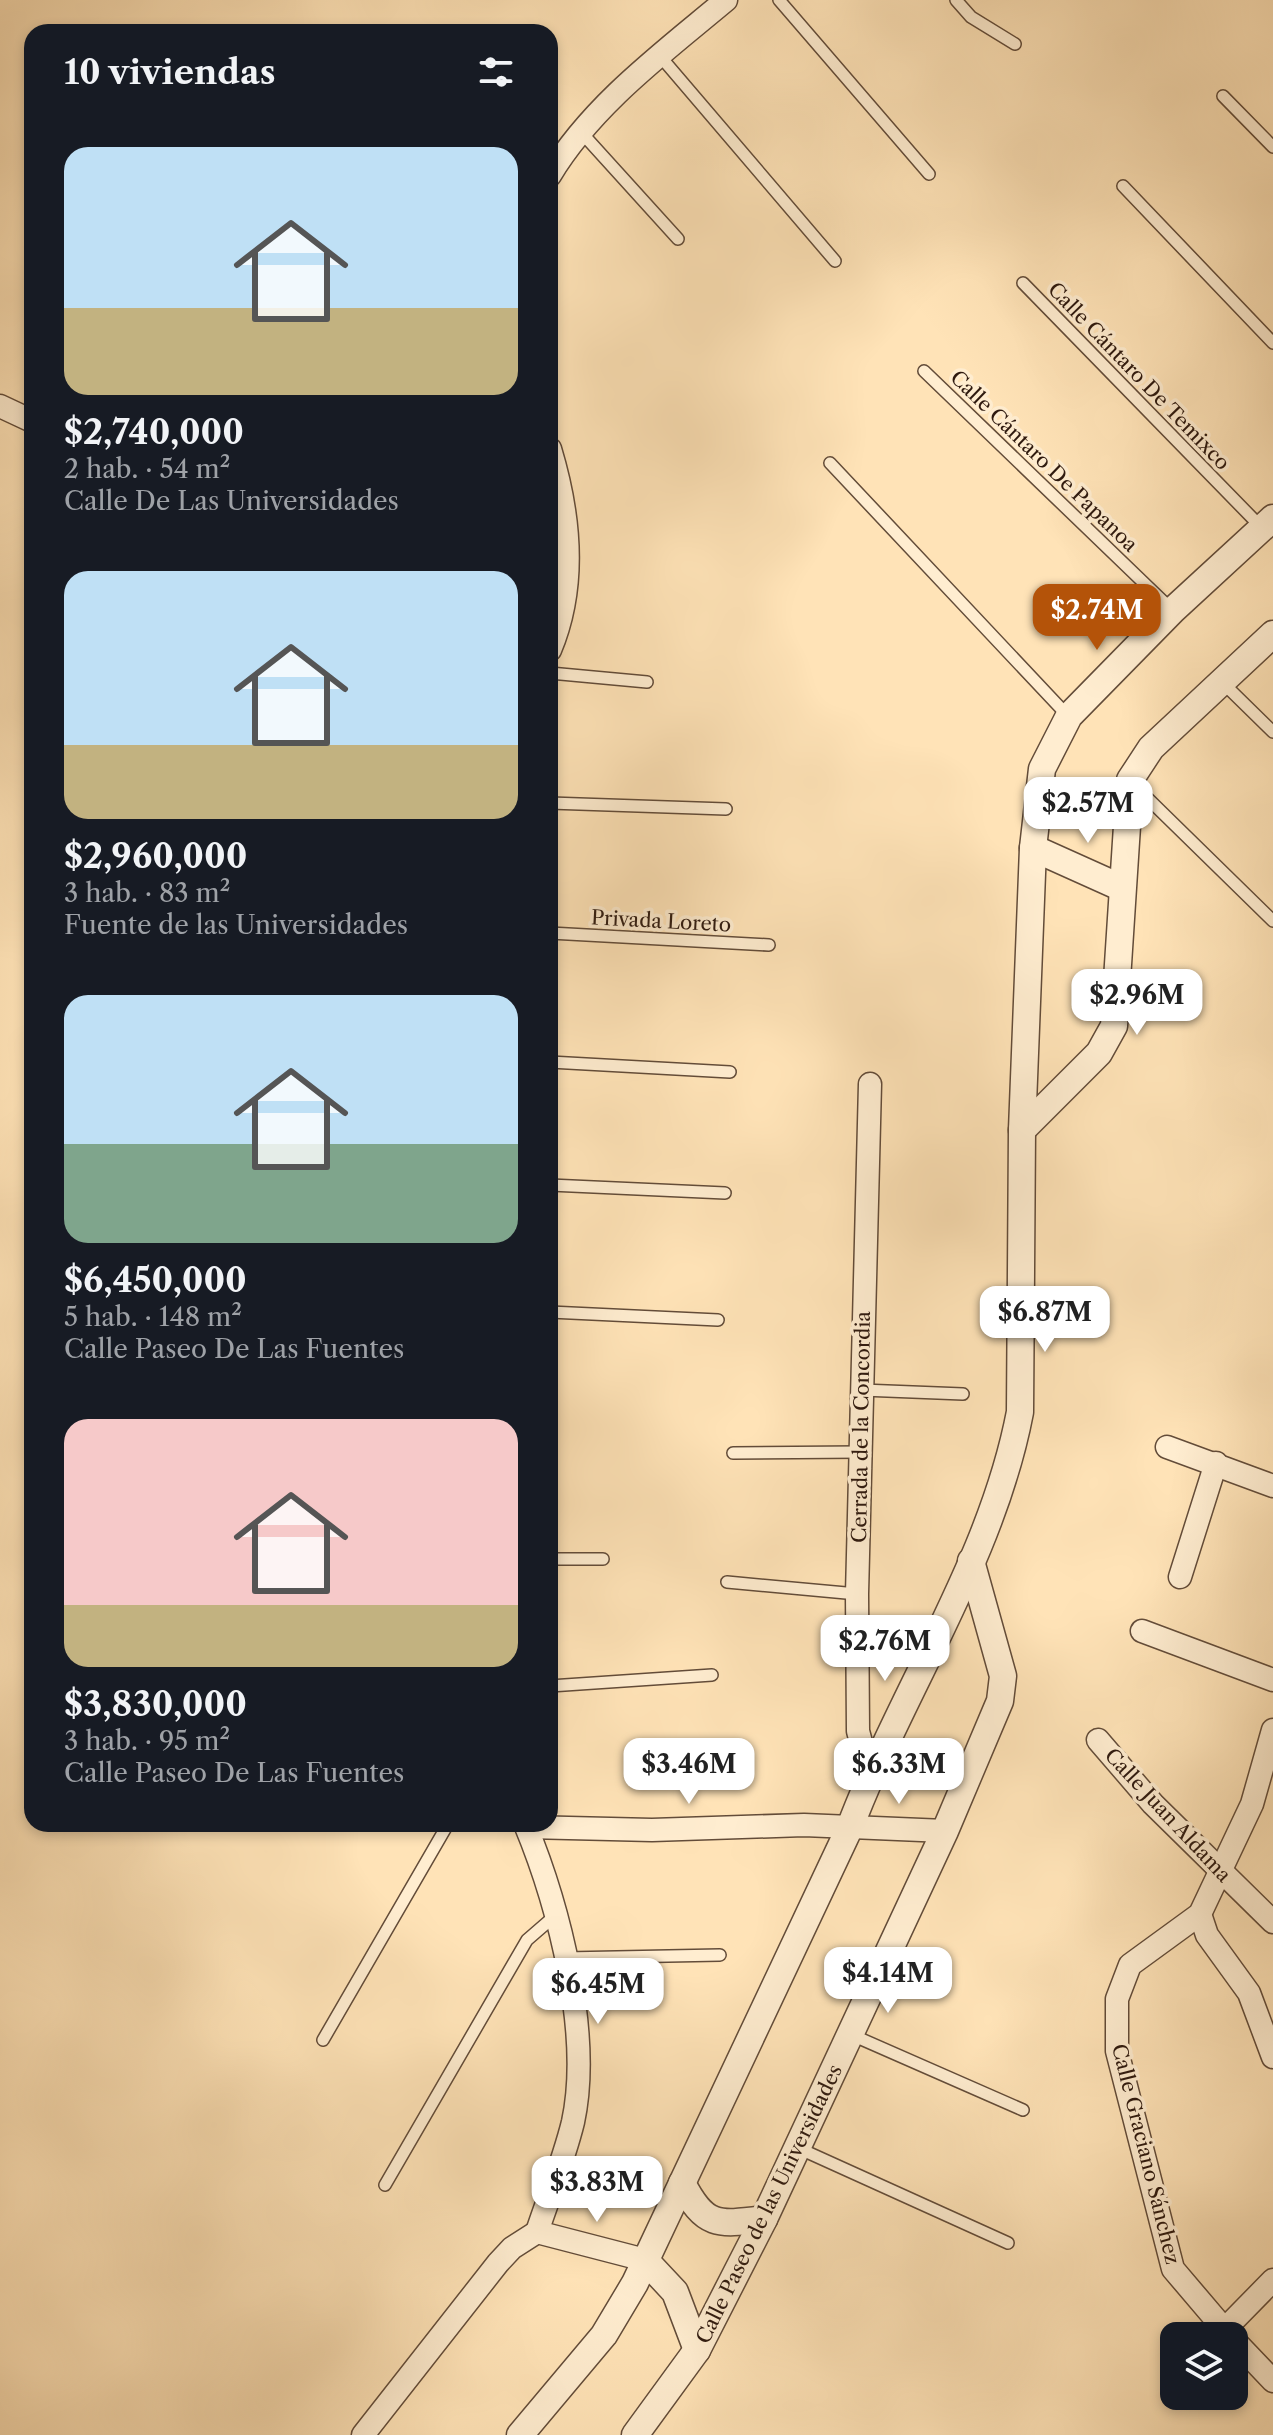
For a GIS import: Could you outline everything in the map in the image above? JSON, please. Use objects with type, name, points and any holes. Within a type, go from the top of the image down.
[{"type":"street","points":[[558,164],[581,132],[660,56],[726,0]]},
{"type":"street","points":[[0,406],[24,417]]},
{"type":"street","points":[[558,490],[567,531],[569,567],[558,629]]},
{"type":"street","points":[[520,2435],[604,2335],[645,2260],[850,1827],[874,1765],[971,1561],[1011,1457],[1020,1412],[1022,1130],[1033,848],[1042,769],[1069,716],[1173,610],[1268,523]]},
{"type":"street","points":[[1022,1130],[1099,1053],[1114,1026],[1130,780],[1151,748],[1273,634]]},
{"type":"street","points":[[1033,848],[1122,888]]},
{"type":"street","name":"Cerrada de la Concordia","points":[[870,1084],[857,1594],[858,1731],[863,1750],[874,1765]]},
{"type":"street","points":[[1167,1447],[1273,1486]]},
{"type":"street","points":[[1180,1577],[1216,1463]]},
{"type":"street","name":"Calle Paseo de las Universidades","points":[[635,2435],[697,2350],[764,2219],[945,1831],[1000,1701],[1003,1676],[991,1620],[971,1561]]},
{"type":"street","points":[[1142,1631],[1273,1680]]},
{"type":"street","points":[[1273,1730],[1252,1804],[1200,1914],[1207,1935],[1249,1993],[1273,2057]]},
{"type":"street","name":"Calle Juan Aldama","points":[[1098,1740],[1221,1872],[1273,1922]]},
{"type":"street","points":[[558,1827],[652,1830],[850,1827],[945,1831]]},
{"type":"street","points":[[363,2435],[498,2263],[512,2248],[537,2232],[568,2136],[576,2098],[575,2030],[557,1914],[528,1832]]},
{"type":"street","name":"Calle Graciano Sánchez","points":[[1200,1914],[1130,1965],[1117,1999],[1117,2051],[1173,2269],[1218,2322]]},
{"type":"street","points":[[682,2183],[695,2207],[708,2219],[728,2223],[764,2219]]},
{"type":"street","points":[[537,2232],[645,2260],[675,2292],[697,2350]]},
{"type":"street","points":[[1239,2322],[1273,2280]]},
{"type":"street","name":"Calle Graciano Sánchez","points":[[1248,2355],[1273,2381]]},
{"type":"lane","points":[[779,0],[929,174]]},
{"type":"lane","points":[[956,0],[971,17],[1015,44]]},
{"type":"lane","points":[[660,56],[835,261]]},
{"type":"lane","points":[[1223,96],[1273,147]]},
{"type":"lane","points":[[581,132],[678,239]]},
{"type":"lane","points":[[1123,186],[1273,343]]},
{"type":"lane","name":"Calle Cántaro De Temixco","points":[[1023,283],[1268,523]]},
{"type":"lane","name":"Calle Cántaro De Papanoa","points":[[924,371],[1173,610]]},
{"type":"lane","points":[[830,463],[1069,716]]},
{"type":"lane","points":[[558,674],[647,682]]},
{"type":"lane","points":[[1222,683],[1273,732]]},
{"type":"lane","points":[[1130,780],[1273,921]]},
{"type":"lane","points":[[558,803],[726,809]]},
{"type":"lane","name":"Privada Loreto","points":[[558,933],[769,945]]},
{"type":"lane","points":[[558,1062],[730,1072]]},
{"type":"lane","points":[[558,1185],[725,1193]]},
{"type":"lane","points":[[558,1312],[718,1320]]},
{"type":"lane","points":[[862,1390],[963,1394]]},
{"type":"lane","points":[[733,1453],[861,1452]]},
{"type":"lane","points":[[558,1559],[603,1559]]},
{"type":"lane","points":[[727,1582],[857,1594]]},
{"type":"lane","points":[[558,1685],[712,1675]]},
{"type":"lane","points":[[323,2040],[443,1832]]},
{"type":"lane","points":[[385,2185],[527,1940],[557,1914]]},
{"type":"lane","points":[[565,1958],[720,1955]]},
{"type":"lane","points":[[852,2035],[1023,2110]]},
{"type":"lane","points":[[798,2148],[1008,2243]]}]
